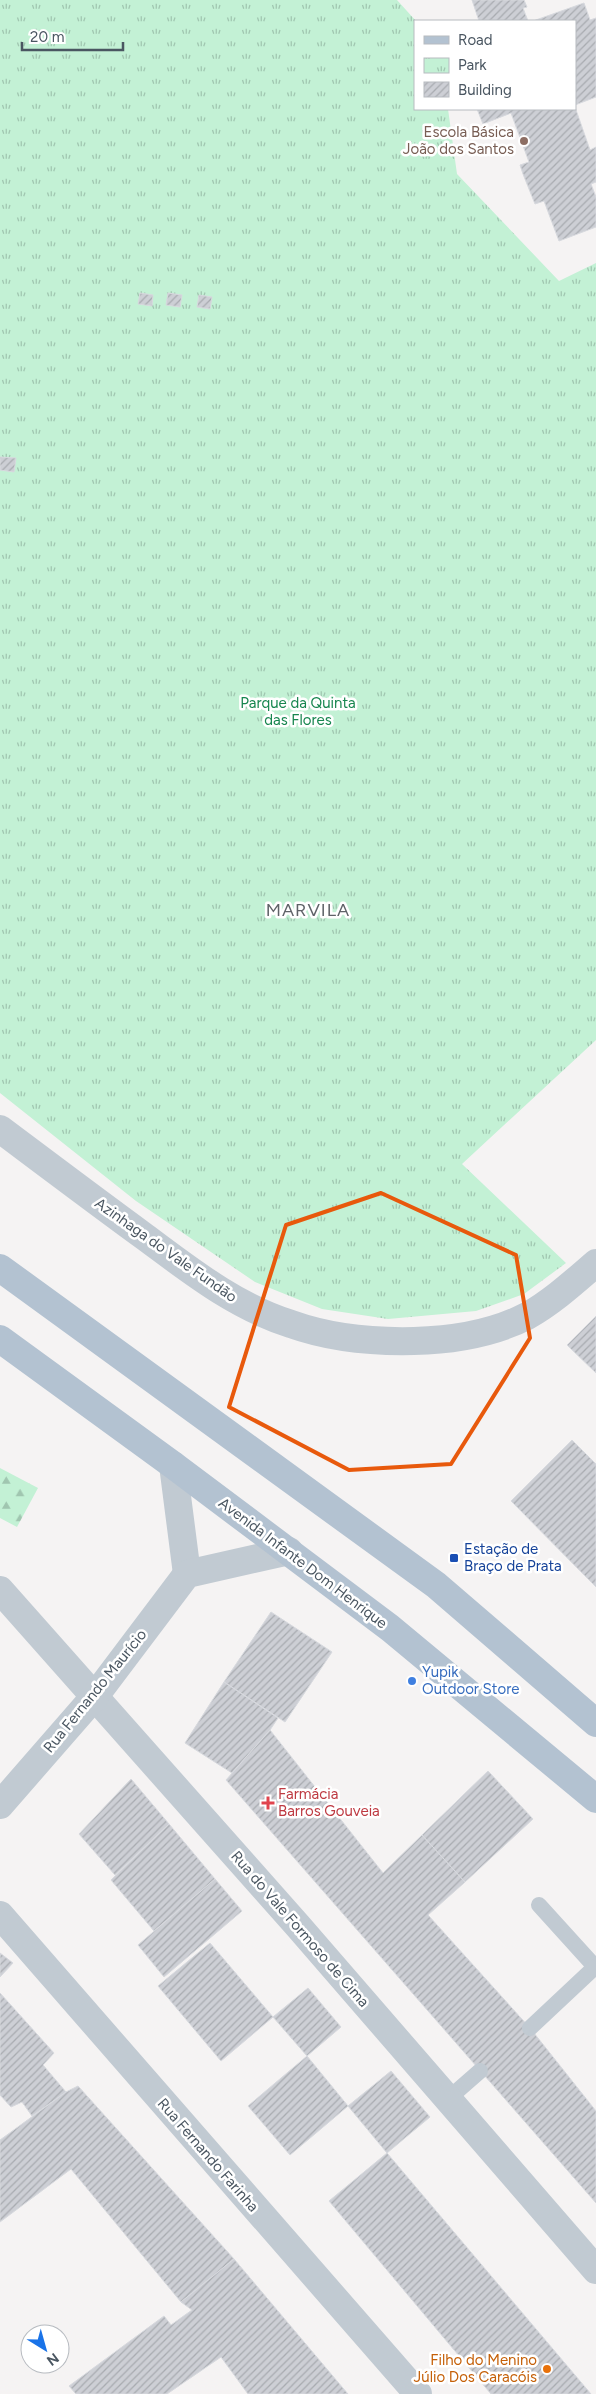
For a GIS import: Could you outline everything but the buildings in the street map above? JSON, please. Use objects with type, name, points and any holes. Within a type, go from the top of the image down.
[{"type":"main road","points":[[0,1268],[436,1585],[596,1723]]},
{"type":"main road","name":"Avenida Infante Dom Henrique","points":[[0,1338],[289,1551],[390,1628],[596,1799]]},
{"type":"street","name":"Azinhaga do Vale Fundão","points":[[0,1129],[214,1287],[258,1311],[290,1324],[313,1330],[358,1339],[390,1341],[440,1339],[474,1335],[496,1329],[526,1316],[548,1302],[596,1263]]},
{"type":"street","points":[[173,1465],[187,1574],[289,1551]]},
{"type":"street","name":"Rua Fernando Maurício","points":[[0,1805],[95,1696],[187,1574]]},
{"type":"street","name":"Rua do Vale Formoso de Cima","points":[[0,1590],[95,1696],[596,2270]]},
{"type":"street","name":"Rua Fernando Farinha","points":[[0,1915],[418,2394]]},
{"type":"lane","points":[[530,2028],[595,1968],[539,1905]]},
{"type":"lane","points":[[448,2099],[480,2071]]},
{"type":"highlighted area","points":[[381,1193],[516,1255],[530,1338],[451,1464],[349,1470],[229,1407],[286,1225]]},
{"type":"green space","name":"Parque da Quinta das Flores","points":[[0,0],[397,0],[415,20],[414,110],[448,110],[457,174],[559,281],[596,263],[596,1040],[462,1164],[566,1263],[524,1294],[476,1311],[388,1319],[322,1309],[255,1282],[136,1201],[0,1093]]},
{"type":"green space","points":[[0,1468],[38,1488],[17,1527],[0,1518]]},
{"type":"place","name":"Escola Básica João dos Santos","points":[[524,141]]},
{"type":"place","name":"Estação de Braço de Prata","points":[[454,1558]]},
{"type":"place","name":"Yupik Outdoor Store","points":[[412,1681]]},
{"type":"place","name":"Farmácia Barros Gouveia","points":[[268,1803]]},
{"type":"place","name":"Filho do Menino Júlio Dos Caracóis","points":[[547,2369]]},
{"type":"district","name":"MARVILA","points":[[308,910]]}]
